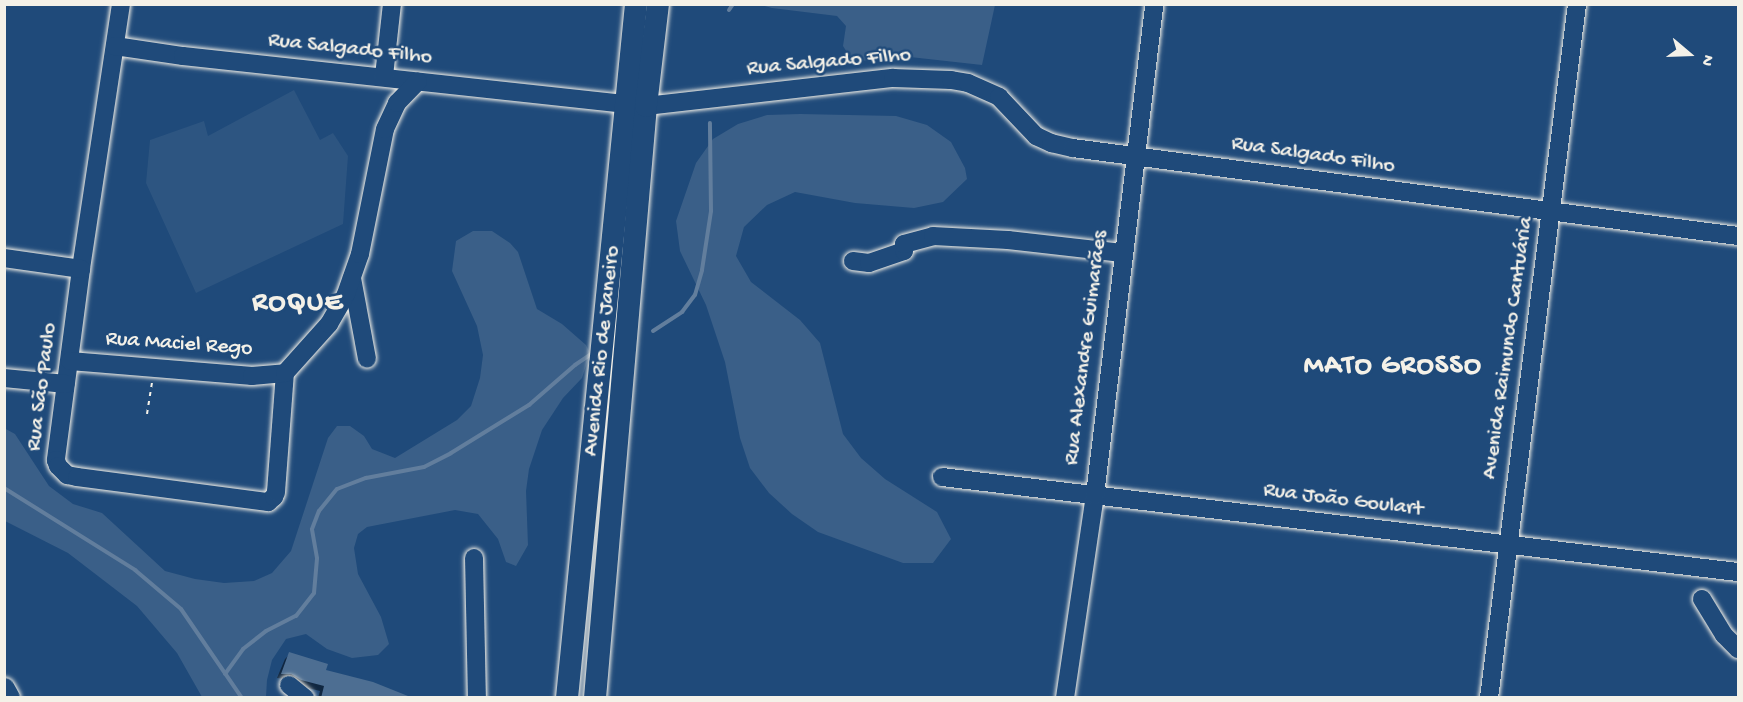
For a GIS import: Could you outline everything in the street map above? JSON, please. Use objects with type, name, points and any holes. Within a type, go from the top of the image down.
[{"type":"main road","name":"Avenida Rio de Janeiro","points":[[595,698],[636,105],[636,4]]},
{"type":"main road","name":"Avenida Rio de Janeiro","points":[[567,698],[636,105],[657,4]]},
{"type":"main road","points":[[4,689],[9,698]]},
{"type":"street","name":"Rua São Paulo","points":[[121,4],[81,269],[56,460],[61,471],[67,475],[261,503],[272,500],[276,492],[285,374]]},
{"type":"street","points":[[384,76],[392,4]]},
{"type":"street","name":"Rua Alexandre Guimarães","points":[[1065,698],[1095,495],[1122,253],[1154,4]]},
{"type":"street","name":"Avenida Raimundo Cantuária","points":[[1489,698],[1506,544],[1577,4]]},
{"type":"street","name":"Rua Salgado Filho","points":[[115,46],[183,56],[636,105],[893,78],[951,80],[968,83],[999,97],[1036,136],[1051,143],[1136,157],[1738,236]]},
{"type":"street","points":[[285,374],[329,324],[339,309],[360,254],[387,123],[397,103],[418,81]]},
{"type":"street","points":[[853,261],[869,262],[904,251],[904,244],[933,236],[1008,240],[1122,253]]},
{"type":"street","points":[[4,258],[81,269]]},
{"type":"street","points":[[352,278],[367,359]]},
{"type":"street","name":"Rua Maciel Rego","points":[[70,362],[252,376],[285,374]]},
{"type":"street","points":[[4,378],[66,384]]},
{"type":"street","name":"Rua João Goulart","points":[[942,477],[1738,572]]},
{"type":"street","points":[[474,558],[477,698]]},
{"type":"street","points":[[1702,599],[1724,635],[1738,649]]},
{"type":"street","points":[[289,685],[305,698]]},
{"type":"path","points":[[147,414],[154,367]]},
{"type":"shaded area","points":[[995,4],[982,65],[910,57],[859,61],[850,57],[843,46],[846,26],[837,16],[761,5]]},
{"type":"shaded area","points":[[294,90],[320,140],[333,133],[348,156],[343,224],[196,293],[146,183],[150,140],[204,121],[208,136]]},
{"type":"shaded area","points":[[767,115],[896,116],[927,125],[951,142],[965,168],[967,179],[943,202],[914,208],[855,203],[795,192],[767,205],[744,227],[736,256],[751,282],[800,320],[820,343],[843,434],[861,458],[885,479],[937,512],[951,539],[933,563],[903,563],[818,532],[792,514],[769,493],[750,468],[740,438],[725,362],[706,305],[680,251],[676,221],[696,163],[713,139],[738,124]]},
{"type":"shaded area","points":[[473,231],[492,231],[510,243],[518,252],[537,309],[562,324],[586,345],[590,353],[582,378],[563,398],[542,430],[529,469],[526,491],[528,545],[516,566],[506,562],[498,539],[478,514],[455,510],[367,527],[358,534],[354,548],[358,574],[381,617],[389,644],[378,655],[352,658],[327,649],[306,634],[286,639],[272,660],[266,697],[202,697],[177,653],[137,606],[68,553],[5,521],[4,428],[15,434],[49,486],[73,504],[102,513],[165,571],[195,579],[224,583],[254,581],[272,573],[291,551],[328,438],[337,426],[350,426],[364,436],[372,449],[395,458],[457,420],[471,406],[480,378],[483,355],[477,326],[452,271],[456,241]]},
{"type":"building","points":[[289,652],[328,664],[326,670],[373,682],[413,698],[321,698],[324,686],[301,680],[291,674],[281,674]]},
{"type":"waterway","points":[[729,10],[733,4]]},
{"type":"waterway","points":[[653,331],[682,312],[695,295],[702,270],[711,211],[710,123]]},
{"type":"waterway","points":[[225,674],[243,649],[266,631],[296,616],[314,593],[317,558],[312,529],[319,511],[337,489],[366,478],[424,467],[451,453],[529,405],[575,365],[593,353]]},
{"type":"waterway","points":[[4,488],[135,570],[181,609],[242,698]]},
{"type":"district","name":"ROQUE","points":[[298,304]]},
{"type":"district","name":"MATO GROSSO","points":[[1393,367]]}]
